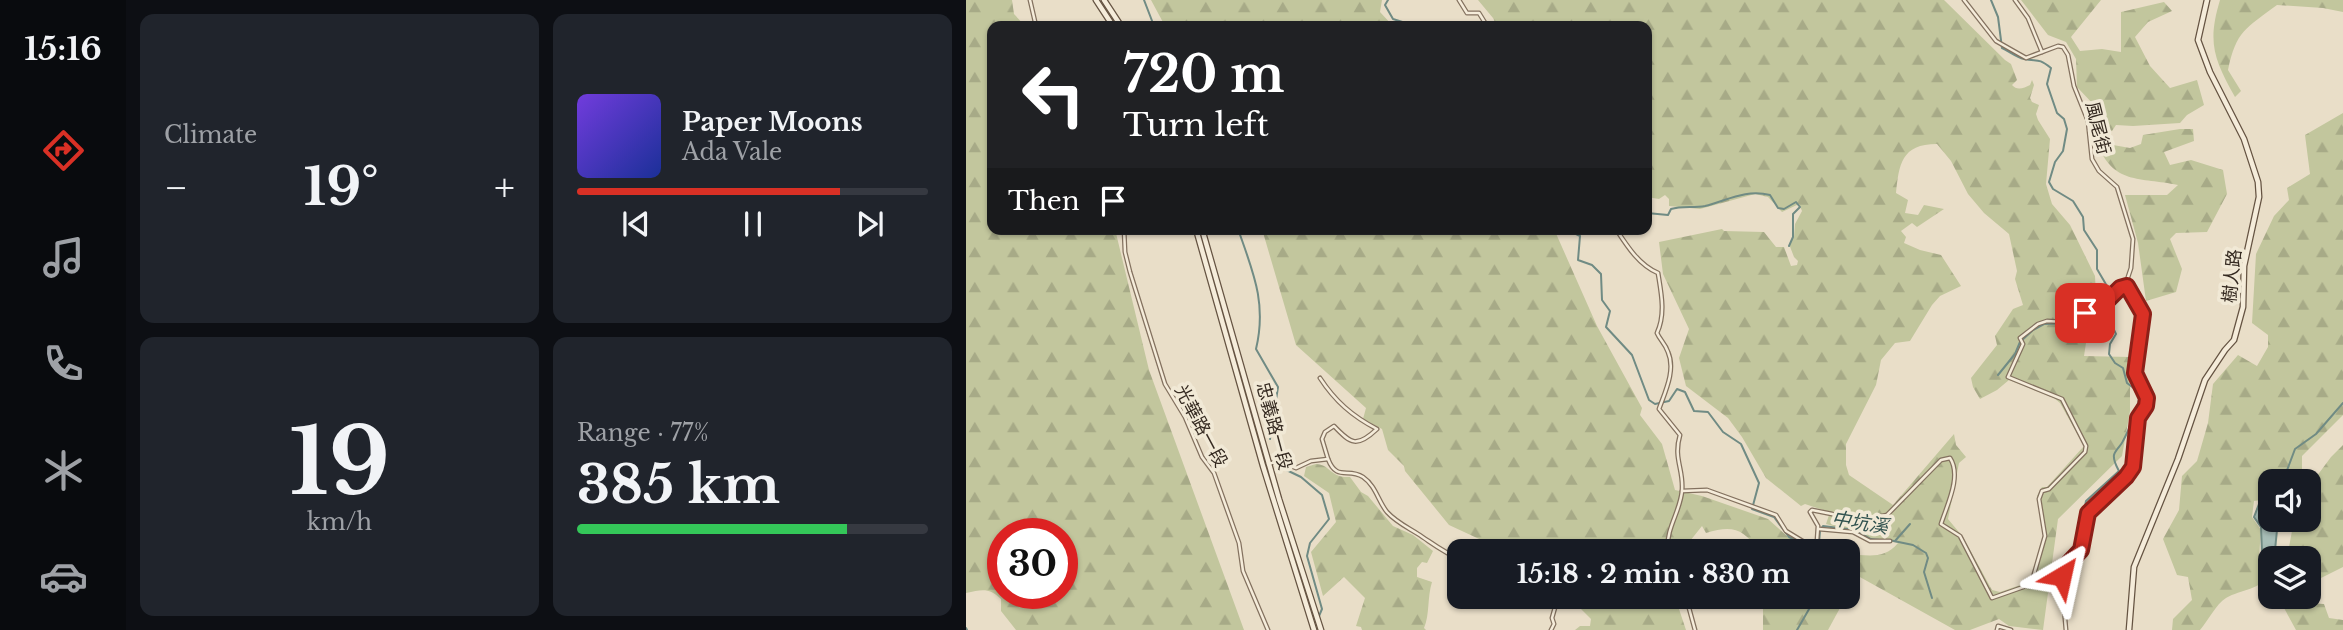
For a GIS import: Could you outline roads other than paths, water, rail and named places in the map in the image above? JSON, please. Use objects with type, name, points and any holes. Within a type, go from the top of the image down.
[{"type":"main road","points":[[1096,0],[1110,21]]},
{"type":"main road","points":[[1104,0],[1118,21]]},
{"type":"main road","name":"樹人路","points":[[2129,630],[2134,567],[2178,459],[2205,380],[2234,340],[2243,307],[2244,266],[2259,197],[2258,182],[2244,139],[2210,72],[2198,40],[2207,0]]},
{"type":"main road","name":"忠義路一段","points":[[1199,235],[1242,360],[1321,630]]},
{"type":"main road","name":"忠義路一段","points":[[1203,235],[1232,362],[1261,466],[1314,630]]},
{"type":"main road","points":[[1232,362],[1242,360]]},
{"type":"main road","points":[[1303,602],[1313,599]]},
{"type":"street","points":[[1030,0],[1036,21]]},
{"type":"street","points":[[1459,0],[1467,13],[1479,13],[1484,21]]},
{"type":"street","name":"風尾街","points":[[1964,0],[1996,41],[2026,58],[2059,46],[2063,47],[2068,55],[2074,86],[2088,121],[2092,159],[2099,171],[2117,187],[2133,239],[2127,286]]},
{"type":"street","points":[[2015,0],[2028,18],[2042,52]]},
{"type":"street","name":"光華路一段","points":[[1125,235],[1127,262],[1165,384],[1185,416],[1202,457],[1214,473],[1239,543],[1243,571],[1268,630]]},
{"type":"street","points":[[1620,235],[1630,251],[1649,269],[1658,273],[1662,290],[1657,333],[1670,355],[1668,385],[1659,409],[1680,435],[1676,454],[1681,470],[1682,491],[1668,539]]},
{"type":"street","points":[[1682,491],[1707,490],[1756,506],[1763,512],[1776,515],[1786,531],[1809,545],[1814,545],[1818,541],[1820,529],[1810,512],[1812,510],[1856,522],[1887,515],[1941,460],[1950,458],[1955,475],[1941,524],[1960,536],[1992,598],[2029,585],[2045,537],[2039,499],[2042,491],[2049,489],[2085,452],[2086,446],[2062,399],[2008,377],[2023,344],[2020,338],[2038,324],[2047,321],[2064,322],[2095,310],[2120,288],[2127,286],[2143,314],[2135,373],[2147,398],[2146,406],[2138,418],[2133,467],[2088,513],[2081,550],[2063,569],[2066,630]]},
{"type":"street","points":[[1320,378],[1332,396],[1355,417],[1377,429],[1363,441],[1356,442],[1348,440],[1334,426],[1328,429],[1322,439],[1331,467],[1339,474],[1360,475],[1369,483],[1386,512],[1401,525],[1447,554]]},
{"type":"street","points":[[1261,466],[1279,461],[1296,468],[1311,461],[1328,459]]},
{"type":"street","points":[[1820,529],[1853,532],[1875,542],[1890,541]]},
{"type":"street","points":[[1551,630],[1555,609]]},
{"type":"street","points":[[1689,609],[1695,630]]},
{"type":"street","points":[[1997,630],[1998,626],[2011,630]]},
{"type":"water","points":[[2258,507],[2258,523],[2254,517]]},
{"type":"water","points":[[2261,532],[2277,532],[2275,546],[2262,546]]},
{"type":"waterway","points":[[1144,0],[1152,21]]},
{"type":"waterway","name":"中坑溪","points":[[1388,0],[1385,5],[1393,19],[1399,21]]},
{"type":"waterway","points":[[1991,0],[1998,17],[2002,48],[2021,58],[2040,61],[2051,68],[2047,84],[2057,113],[2064,119],[2067,129],[2063,151],[2055,162],[2049,182],[2053,189],[2073,201],[2083,217],[2084,230],[2097,250],[2097,269],[2114,298],[2108,318],[2116,334],[2110,344],[2109,354],[2115,363],[2123,368],[2127,383],[2140,393],[2131,424],[2114,455],[2119,471],[2086,501],[2077,547],[2060,564],[2058,579]]},
{"type":"waterway","points":[[1652,213],[1668,215],[1671,209],[1705,206],[1745,194],[1770,195],[1778,208],[1784,209],[1796,202],[1800,207],[1793,214],[1793,237],[1789,246]]},
{"type":"waterway","points":[[1240,235],[1259,302],[1256,349],[1278,387],[1270,439]]},
{"type":"waterway","name":"中坑溪","points":[[1578,235],[1578,260],[1592,265],[1601,274],[1602,300],[1610,311],[1606,327],[1632,355],[1649,400],[1655,404],[1669,401],[1677,389],[1685,392],[1694,411],[1708,412],[1723,432],[1741,444],[1759,483],[1752,509],[1774,517],[1789,537],[1813,549],[1819,543],[1823,526],[1855,530],[1871,539],[1880,540]]},
{"type":"waterway","points":[[1998,375],[2015,354],[2020,342],[2044,324],[2070,323],[2102,311],[2108,318]]},
{"type":"waterway","points":[[2288,469],[2295,449],[2316,434],[2343,403]]},
{"type":"waterway","points":[[1278,466],[1301,477],[1322,495],[1329,519],[1310,543],[1307,556],[1322,609],[1319,616]]},
{"type":"waterway","points":[[1895,541],[1910,524]]},
{"type":"waterway","name":"中坑溪","points":[[1889,540],[1913,545],[1926,553],[1928,558],[1924,572],[1932,598]]},
{"type":"waterway","points":[[1797,630],[1809,609]]}]
